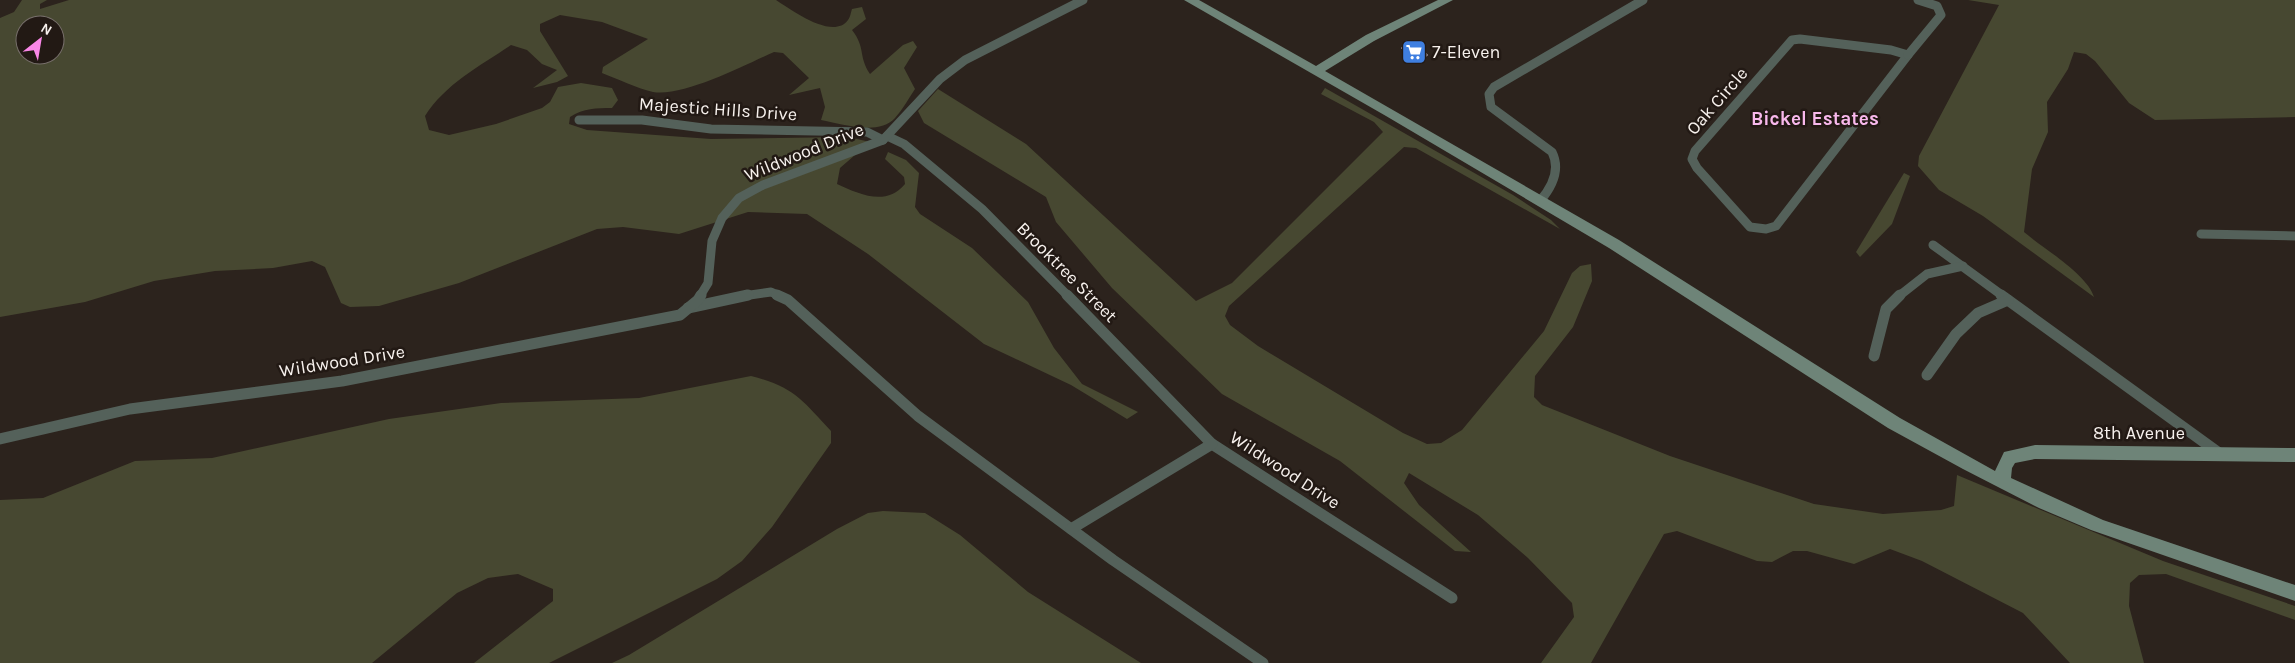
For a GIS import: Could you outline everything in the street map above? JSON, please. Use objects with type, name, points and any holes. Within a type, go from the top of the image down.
[{"type":"main road","points":[[1190,0],[1540,201],[1697,296],[1894,423],[1941,450],[2002,482],[2098,525],[2295,593]]},
{"type":"main road","points":[[1316,71],[1370,38],[1447,0]]},
{"type":"main road","name":"8th Avenue","points":[[2002,482],[2004,466],[2010,457],[2034,452],[2295,455]]},
{"type":"street","name":"Wildwood Drive","points":[[0,439],[130,409],[342,381],[680,315],[698,300],[708,282],[712,241],[722,218],[739,198],[763,184],[885,138],[940,80],[965,60],[1083,0]]},
{"type":"street","points":[[1540,201],[1549,192],[1553,182],[1557,166],[1556,158],[1552,152],[1491,108],[1487,101],[1488,92],[1644,0]]},
{"type":"street","name":"Oak Circle","points":[[1908,56],[1891,50],[1800,39],[1792,40],[1695,151],[1692,159],[1697,168],[1750,226],[1770,230],[1776,226],[1941,15],[1941,11],[1937,6],[1918,0]]},
{"type":"street","name":"Majestic Hills Drive","points":[[579,120],[642,120],[711,129],[867,132],[885,138]]},
{"type":"street","name":"Brooktree Street","points":[[885,138],[904,144],[982,209],[1212,444]]},
{"type":"street","points":[[2201,234],[2295,236]]},
{"type":"street","points":[[1933,245],[2220,453]]},
{"type":"street","points":[[1874,356],[1886,309],[1908,287],[1927,274],[1963,266]]},
{"type":"street","name":"Wildwood Drive","points":[[687,309],[770,292],[788,300],[918,416],[1113,560],[1263,663]]},
{"type":"street","points":[[1927,375],[1956,334],[1978,313],[2008,300]]},
{"type":"street","name":"Wildwood Drive","points":[[1071,529],[1212,444],[1452,598]]},
{"type":"green space","points":[[22,0],[47,0],[40,4],[40,9],[69,0],[776,0],[801,16],[832,27],[841,26],[848,20],[852,9],[862,7],[866,19],[852,30],[859,42],[866,68],[870,74],[903,45],[913,41],[917,47],[904,68],[915,89],[895,118],[880,126],[870,128],[849,126],[821,120],[825,107],[820,88],[789,95],[809,78],[783,53],[774,52],[714,79],[681,90],[653,92],[640,88],[602,73],[603,67],[648,39],[602,22],[560,15],[540,24],[540,31],[568,76],[557,82],[533,88],[557,70],[542,64],[527,50],[511,45],[475,68],[453,85],[425,116],[429,130],[449,135],[496,124],[542,108],[550,102],[558,87],[581,83],[612,88],[618,100],[612,108],[585,110],[570,117],[569,124],[587,130],[711,139],[848,137],[870,142],[840,168],[837,184],[872,196],[881,197],[889,195],[898,191],[905,184],[904,177],[885,159],[888,152],[906,160],[919,173],[915,207],[920,214],[972,248],[1028,302],[1054,348],[1082,384],[1138,412],[1127,419],[1071,385],[984,344],[868,254],[807,214],[748,212],[679,234],[623,227],[597,229],[459,283],[379,306],[350,307],[341,303],[325,267],[312,261],[273,268],[215,271],[154,281],[85,302],[0,317],[0,18],[14,12]]},
{"type":"green space","points":[[1968,0],[2295,0],[2295,117],[2155,120],[2129,103],[2095,61],[2086,54],[2074,52],[2068,69],[2047,102],[2048,132],[2032,169],[2024,232],[2074,271],[2090,288],[2094,297],[1983,216],[1939,190],[1918,166],[1919,156],[1999,5]]},
{"type":"green space","points":[[1325,88],[1513,195],[1551,220],[1560,229],[1416,148],[1404,147],[1229,306],[1225,316],[1230,325],[1258,346],[1403,433],[1427,444],[1441,443],[1462,430],[1544,331],[1572,273],[1580,266],[1591,264],[1592,281],[1573,327],[1535,376],[1534,397],[1542,405],[1670,456],[1814,504],[1883,514],[1941,510],[1954,506],[1957,475],[2163,561],[2295,606],[2295,620],[2166,574],[2139,575],[2130,583],[2129,606],[2144,663],[2070,663],[2023,613],[1922,561],[1890,549],[1854,564],[1807,551],[1793,551],[1772,562],[1757,561],[1677,531],[1664,534],[1591,663],[1541,663],[1574,617],[1572,603],[1528,558],[1478,515],[1409,473],[1404,483],[1419,505],[1471,552],[1455,551],[1340,461],[1222,394],[1112,288],[1056,222],[1046,197],[924,123],[918,111],[938,89],[1026,144],[1196,301],[1232,283],[1383,132],[1374,122],[1321,94]]},
{"type":"green space","points":[[1904,173],[1910,176],[1892,224],[1860,257],[1856,252]]},
{"type":"green space","points":[[751,376],[766,380],[788,390],[804,403],[831,431],[831,443],[772,527],[742,561],[717,579],[549,663],[474,663],[553,601],[553,589],[518,574],[488,578],[457,593],[372,663],[0,663],[0,500],[43,498],[135,461],[212,458],[389,419],[501,403],[639,398]]},
{"type":"green space","points":[[883,511],[925,513],[960,535],[1028,592],[1141,663],[612,663],[629,655],[837,529],[868,513]]},
{"type":"building","name":"7-Eleven","points":[[1411,43],[1428,55],[1418,61],[1401,48]]},
{"type":"place","name":"7-Eleven","points":[[1414,52]]},
{"type":"district","name":"Bickel Estates","points":[[1815,118]]}]
